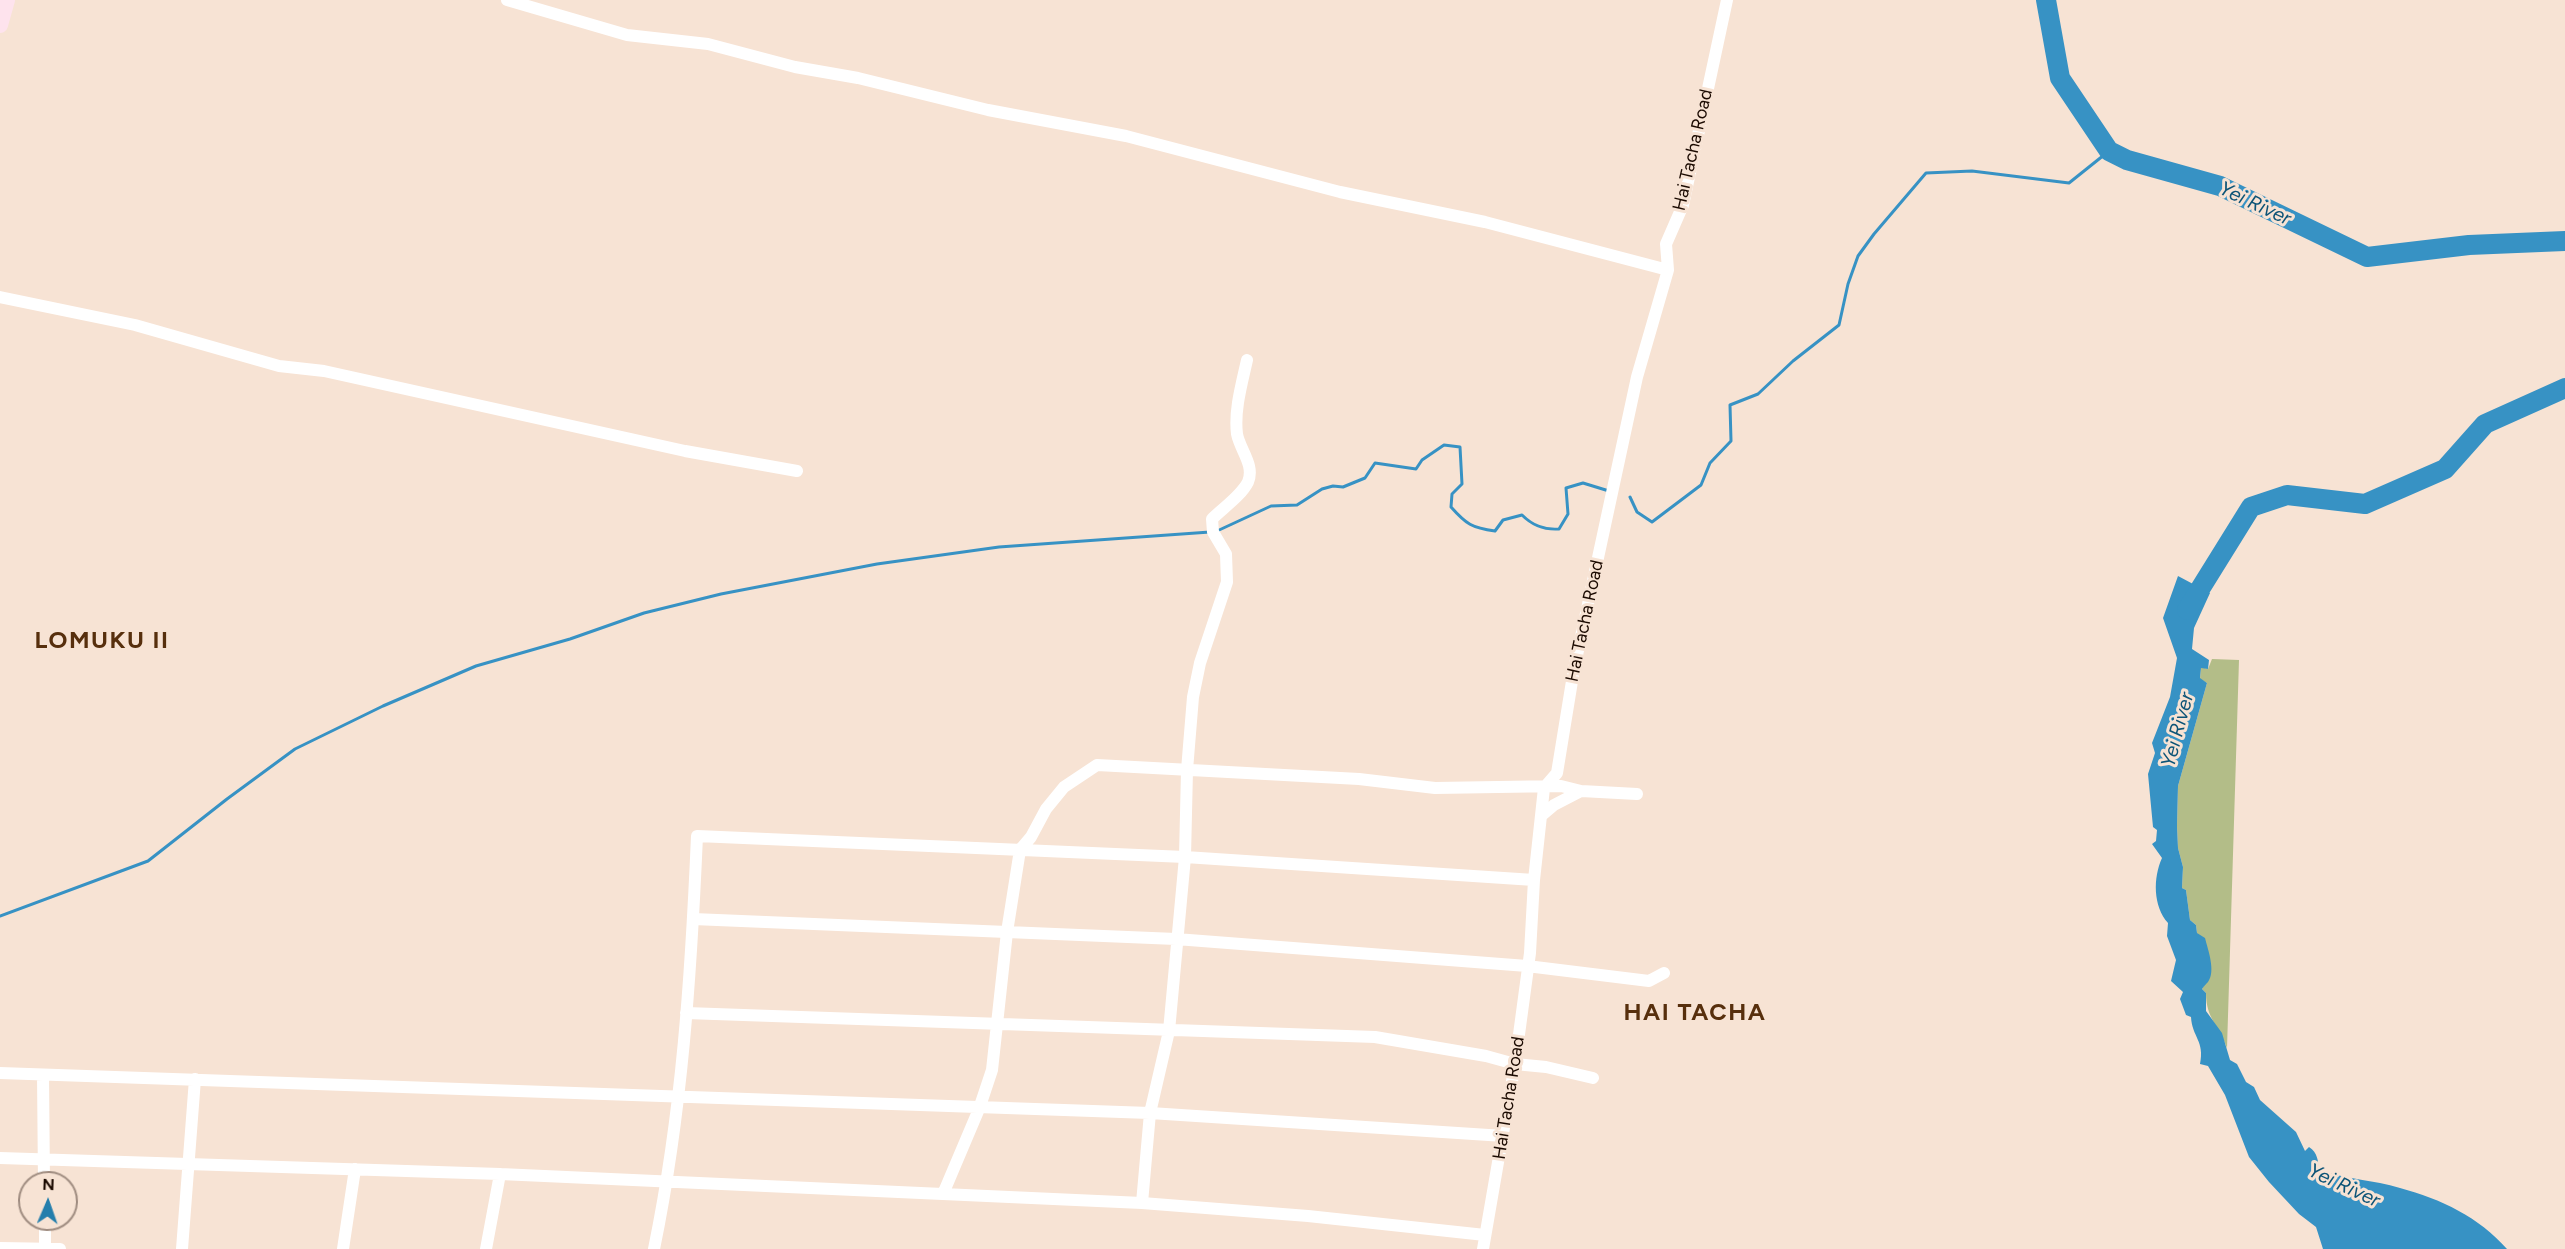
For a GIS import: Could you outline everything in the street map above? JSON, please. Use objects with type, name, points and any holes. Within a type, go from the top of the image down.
[{"type":"street","points":[[0,25],[7,0]]},
{"type":"street","points":[[507,0],[627,35],[708,44],[795,67],[858,78],[988,110],[1126,136],[1340,192],[1485,222],[1668,270]]},
{"type":"street","name":"Hai Tacha Road","points":[[1483,1249],[1504,1136],[1530,953],[1534,880],[1544,788],[1557,772],[1574,669],[1617,479],[1637,377],[1668,270],[1666,243],[1683,205],[1727,0]]},
{"type":"street","points":[[0,297],[135,325],[279,366],[324,371],[686,451],[797,471]]},
{"type":"street","points":[[1142,1203],[1150,1113],[1169,1031],[1185,856],[1187,770],[1193,697],[1200,663],[1227,582],[1226,554],[1213,532],[1211,523],[1212,519],[1247,484],[1250,475],[1250,467],[1237,433],[1239,396],[1247,360]]},
{"type":"street","points":[[943,1194],[979,1109],[992,1070],[1007,932],[1020,850],[1031,837],[1046,809],[1064,787],[1096,765],[1359,779],[1435,788],[1561,786],[1581,791],[1637,794]]},
{"type":"street","points":[[1541,816],[1581,791]]},
{"type":"street","points":[[654,1249],[668,1182],[680,1099],[697,836],[1185,856],[1534,880]]},
{"type":"street","points":[[693,919],[1176,939],[1527,966],[1649,981],[1664,973]]},
{"type":"street","points":[[686,1013],[1375,1037],[1486,1056],[1515,1064],[1546,1067],[1593,1078]]},
{"type":"street","points":[[0,1073],[680,1099],[1150,1113],[1504,1136]]},
{"type":"street","points":[[43,1075],[43,1171]]},
{"type":"street","points":[[182,1249],[195,1079]]},
{"type":"street","points":[[0,1158],[189,1162],[500,1174],[1142,1203],[1308,1216],[1485,1235]]},
{"type":"street","points":[[343,1249],[356,1169]]},
{"type":"street","points":[[486,1249],[500,1174]]},
{"type":"street","points":[[45,1231],[45,1249]]},
{"type":"street","points":[[0,1248],[60,1249]]},
{"type":"green space","points":[[2212,659],[2239,660],[2227,1048],[2208,1009],[2206,993],[2202,989],[2205,984],[2196,925],[2190,920],[2186,890],[2182,888],[2183,867],[2178,848],[2177,826],[2178,786],[2207,683],[2200,679],[2201,667],[2208,669]]},
{"type":"water","points":[[2178,576],[2210,593],[2194,628],[2192,649],[2209,660],[2208,669],[2201,668],[2200,678],[2207,683],[2178,786],[2177,826],[2178,848],[2183,867],[2182,888],[2186,890],[2190,920],[2196,925],[2197,933],[2205,938],[2211,960],[2210,977],[2202,989],[2206,993],[2206,1011],[2222,1033],[2230,1060],[2237,1064],[2246,1082],[2254,1087],[2260,1100],[2296,1132],[2305,1151],[2309,1147],[2314,1152],[2319,1170],[2390,1185],[2430,1198],[2472,1219],[2507,1249],[2323,1249],[2316,1227],[2299,1214],[2249,1157],[2225,1095],[2208,1066],[2200,1064],[2200,1044],[2191,1017],[2186,1015],[2180,999],[2183,992],[2171,981],[2176,960],[2167,936],[2168,923],[2157,900],[2157,874],[2162,858],[2152,844],[2156,841],[2157,830],[2153,827],[2148,774],[2155,753],[2152,743],[2170,697],[2177,658],[2163,618]]},
{"type":"waterway","name":"Yei River","points":[[2046,0],[2060,78],[2109,151],[2127,160],[2220,186],[2367,257],[2469,245],[2565,241]]},
{"type":"waterway","points":[[1630,497],[1637,512],[1652,522],[1701,485],[1710,463],[1731,441],[1730,405],[1758,394],[1793,361],[1839,325],[1848,284],[1858,256],[1926,173],[1972,171],[2069,183],[2109,151]]},
{"type":"waterway","name":"Yei River","points":[[2187,610],[2251,507],[2287,495],[2365,504],[2445,469],[2485,424],[2565,388]]},
{"type":"waterway","points":[[1217,531],[1271,506],[1297,505],[1322,489],[1333,486],[1343,487],[1365,478],[1375,463],[1416,469],[1422,460],[1444,445],[1460,447],[1462,484],[1452,494],[1451,507],[1461,518],[1475,527],[1495,531],[1503,520],[1522,515],[1539,526],[1559,529],[1568,514],[1566,488],[1583,483],[1609,491]]},
{"type":"waterway","points":[[0,916],[148,861],[295,749],[383,706],[476,666],[570,639],[644,613],[721,594],[877,564],[999,547],[1210,532]]},
{"type":"district","name":"LOMUKU II","points":[[102,641]]},
{"type":"district","name":"HAI TACHA","points":[[1695,1013]]}]
